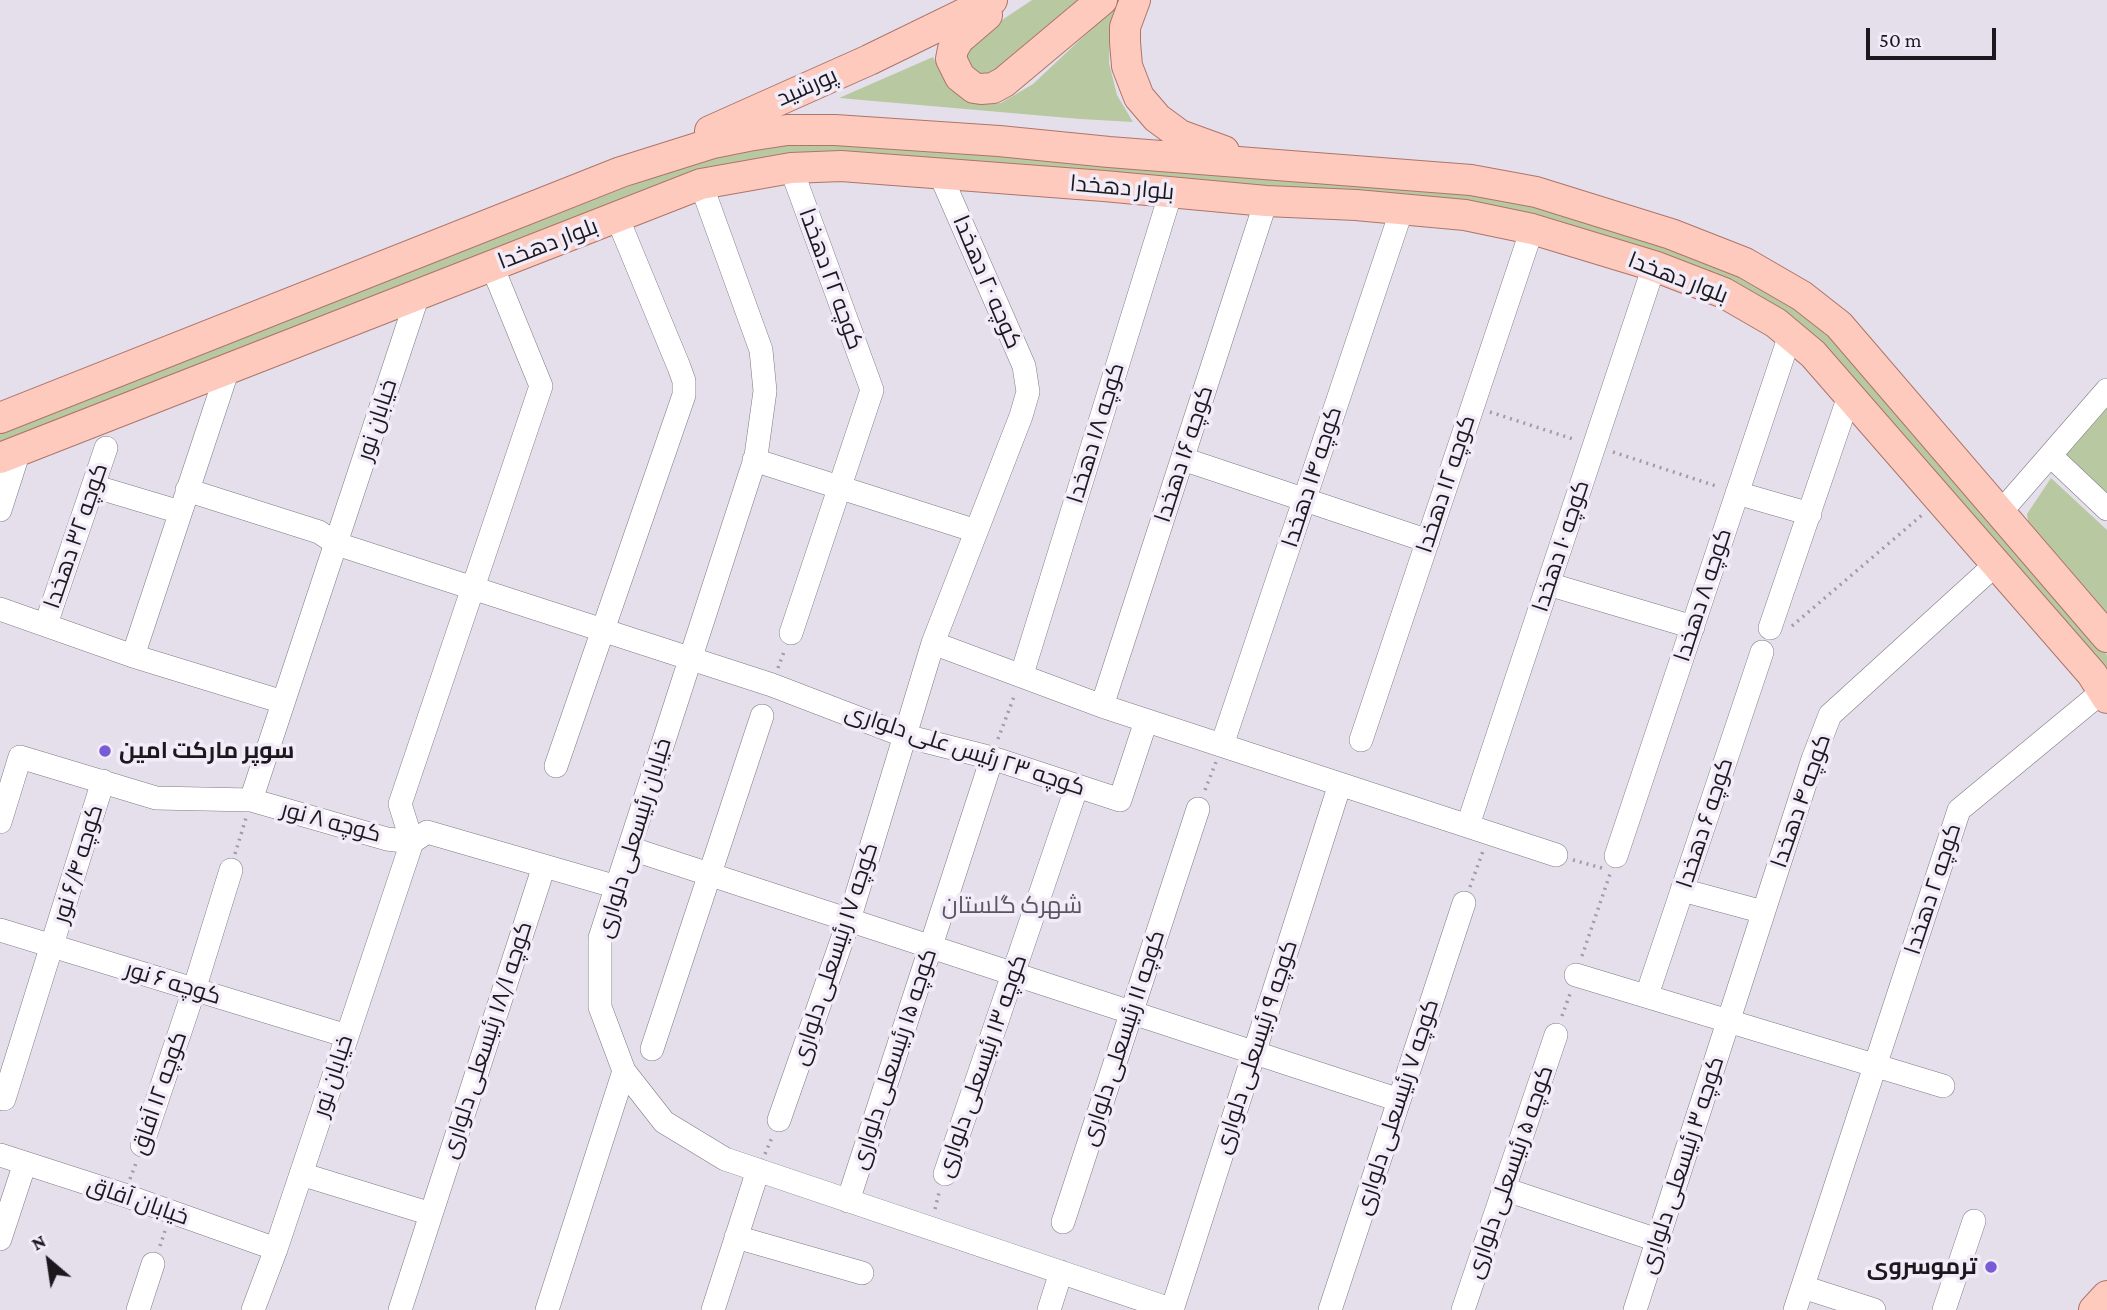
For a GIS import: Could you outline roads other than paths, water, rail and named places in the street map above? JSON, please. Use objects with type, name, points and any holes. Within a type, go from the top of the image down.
[{"type":"main road","name":"پورشید","points":[[621,172],[869,60],[992,0]]},
{"type":"main road","points":[[1007,0],[967,31],[953,49],[951,59],[957,73],[974,88],[993,88],[1004,82],[1102,0]]},
{"type":"main road","points":[[1135,0],[1125,27],[1126,53],[1134,86],[1145,105],[1165,125],[1192,141],[1282,166]]},
{"type":"main road","name":"بلوار دهخدا","points":[[0,418],[621,172],[713,143],[748,136],[788,130],[835,130],[1471,180],[1536,191],[1671,234],[1745,263],[1802,296],[1839,325],[2107,638]]},
{"type":"main road","name":"بلوار دهخدا","points":[[9,454],[701,184],[791,168],[841,166],[1465,215],[1532,229],[1654,266],[1724,293],[1776,323],[1813,354],[2092,674],[2105,695]]},
{"type":"main road","points":[[2094,1310],[2107,1296]]},
{"type":"street","name":"کوچه ۲۲ دهخدا","points":[[791,168],[872,390],[840,486]]},
{"type":"street","name":"کوچه ۲۰ دهخدا","points":[[940,174],[1024,366],[1028,392]]},
{"type":"street","name":"خیابان رئیسعلی دلواری","points":[[701,184],[761,349],[765,391],[754,460],[600,938],[600,1007],[624,1071],[664,1122],[725,1160],[1172,1310]]},
{"type":"street","name":"کوچه ۱۸ دهخدا","points":[[1021,674],[1171,192]]},
{"type":"street","name":"کوچه ۱۶ دهخدا","points":[[1102,706],[1266,201]]},
{"type":"street","name":"کوچه ۱۴ دهخدا","points":[[1222,745],[1402,209]]},
{"type":"street","points":[[556,766],[684,395],[684,381],[679,367],[617,217]]},
{"type":"street","name":"کوچه ۱۲ دهخدا","points":[[1361,740],[1532,229]]},
{"type":"street","points":[[412,842],[400,804],[541,386],[492,266]]},
{"type":"street","name":"کوچه ۱۰ دهخدا","points":[[1468,825],[1654,266]]},
{"type":"street","name":"خیابان نور","points":[[251,800],[418,295]]},
{"type":"street","name":"کوچه ۸ دهخدا","points":[[1616,856],[1790,335]]},
{"type":"street","points":[[133,656],[228,369]]},
{"type":"street","points":[[2000,513],[2107,390]]},
{"type":"street","name":"کوچه ۱۷ رئیسعلی دلواری","points":[[779,1120],[849,920],[933,643],[1028,392]]},
{"type":"street","points":[[1770,628],[1849,396]]},
{"type":"street","name":"کوچه ۳۲ دهخدا","points":[[46,624],[106,448]]},
{"type":"street","points":[[0,510],[9,454]]},
{"type":"street","points":[[2051,456],[2107,509]]},
{"type":"street","points":[[1183,459],[1428,541]]},
{"type":"street","points":[[754,460],[976,531]]},
{"type":"street","points":[[93,486],[180,512]]},
{"type":"street","points":[[791,633],[840,486]]},
{"type":"street","name":"کوچه ۲۳ رئیس علی دلواری","points":[[187,490],[319,532],[337,544],[772,685],[905,736],[992,758],[1120,800],[1146,721]]},
{"type":"street","points":[[1737,493],[1810,514]]},
{"type":"street","name":"کوچه ۴ دهخدا","points":[[1728,1020],[1813,759],[1830,715],[1996,564]]},
{"type":"street","points":[[1548,584],[1693,627]]},
{"type":"street","points":[[0,609],[133,656],[283,702]]},
{"type":"street","points":[[933,643],[1146,721],[1556,855]]},
{"type":"street","name":"کوچه ۶ دهخدا","points":[[1647,995],[1762,652]]},
{"type":"street","name":"کوچه ۲ دهخدا","points":[[1795,1310],[1959,810],[2105,695]]},
{"type":"street","points":[[652,1049],[762,716]]},
{"type":"street","name":"کوچه ۸ نور","points":[[0,822],[20,757],[156,798],[251,800],[387,839],[412,842],[427,832],[617,887]]},
{"type":"street","name":"کوچه ۱۵ رئیسعلی دلواری","points":[[848,1200],[992,758]]},
{"type":"street","name":"کوچه ۶/۴ نور","points":[[4,1099],[103,781]]},
{"type":"street","name":"کوچه ۹ رئیسعلی دلواری","points":[[1172,1310],[1340,784]]},
{"type":"street","name":"کوچه ۱۳ رئیسعلی دلواری","points":[[945,1174],[1077,786]]},
{"type":"street","name":"کوچه ۱۱ رئیسعلی دلواری","points":[[1063,1222],[1198,809]]},
{"type":"street","name":"خیابان نور","points":[[253,1310],[276,1249],[412,842]]},
{"type":"street","points":[[629,848],[1399,1100]]},
{"type":"street","name":"کوچه ۱۸/۱ رئیسعلی دلواری","points":[[400,1310],[544,866]]},
{"type":"street","name":"کوچه ۱۲ آفاق","points":[[142,1145],[231,870]]},
{"type":"street","points":[[1682,890],[1756,910]]},
{"type":"street","name":"کوچه ۷ رئیسعلی دلواری","points":[[1330,1310],[1464,903]]},
{"type":"street","name":"کوچه ۶ نور","points":[[0,930],[347,1036]]},
{"type":"street","points":[[1576,975],[1943,1086]]},
{"type":"street","name":"کوچه ۳ رئیسعلی دلواری","points":[[1634,1310],[1728,1020]]},
{"type":"street","name":"کوچه ۵ رئیسعلی دلواری","points":[[1463,1310],[1556,1035]]},
{"type":"street","points":[[547,1310],[624,1071]]},
{"type":"street","name":"خیابان آفاق","points":[[0,1155],[124,1195],[276,1249]]},
{"type":"street","points":[[0,1239],[25,1163]]},
{"type":"street","points":[[713,1310],[758,1170]]},
{"type":"street","points":[[301,1174],[431,1214]]},
{"type":"street","points":[[1504,1189],[1657,1240]]},
{"type":"street","points":[[1944,1310],[1974,1221]]},
{"type":"street","points":[[736,1237],[862,1273]]},
{"type":"street","points":[[138,1310],[153,1264]]},
{"type":"street","points":[[1049,1310],[1061,1272]]},
{"type":"street","points":[[1803,1287],[1874,1310]]},
{"type":"place","name":"سوپر مارکت امین","points":[[105,751]]},
{"type":"place","name":"ترموسروی","points":[[1991,1267]]},
{"type":"district","name":"شهرک گلستان","points":[[1012,906]]}]
